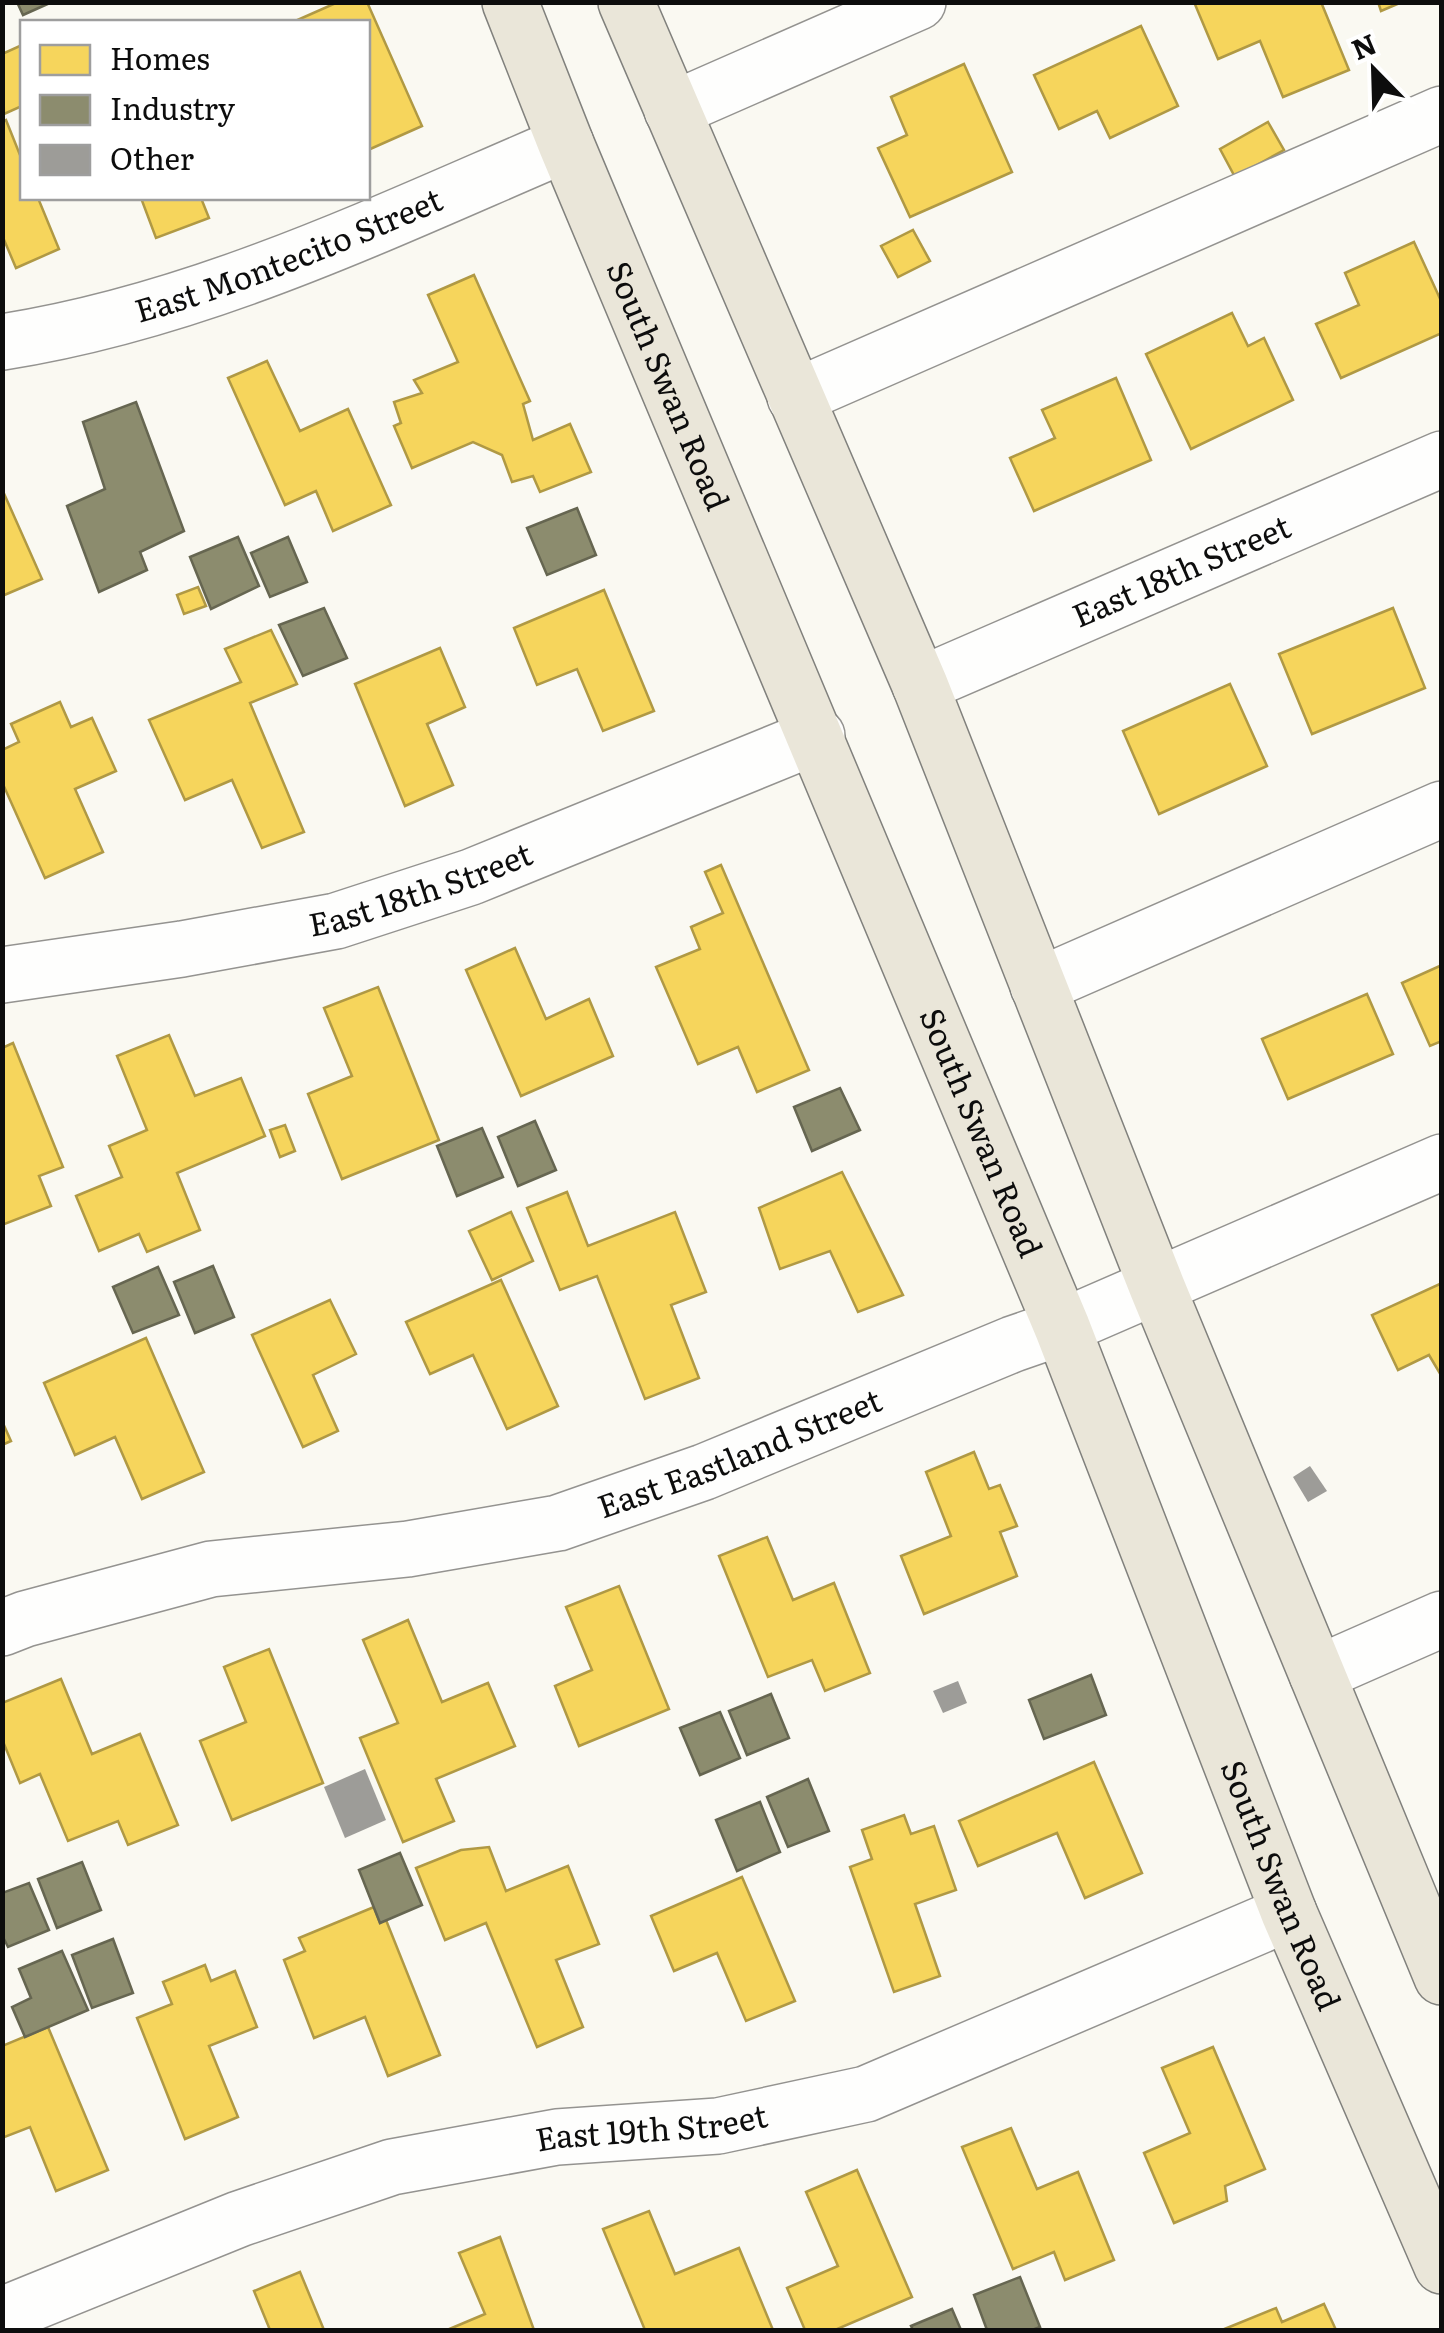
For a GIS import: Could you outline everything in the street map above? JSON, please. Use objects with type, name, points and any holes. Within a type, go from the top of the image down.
[{"type":"main road","name":"South Swan Road","points":[[510,2],[1062,1327],[1289,1913],[1442,2266]]},
{"type":"main road","points":[[626,2],[920,686],[1157,1287],[1442,1977]]},
{"type":"street","points":[[672,110],[918,2]]},
{"type":"street","points":[[794,398],[1442,114]]},
{"type":"street","name":"East Montecito Street","points":[[2,342],[44,336],[162,306],[264,271],[566,144]]},
{"type":"street","name":"East 18th Street","points":[[920,686],[1442,459]]},
{"type":"street","name":"East 18th Street","points":[[2,976],[336,921],[471,878],[816,736]]},
{"type":"street","points":[[1038,986],[1442,809]]},
{"type":"street","name":"East Eastland Street","points":[[2,1628],[211,1568],[408,1549],[558,1523],[704,1472],[1062,1327],[1442,1162]]},
{"type":"street","points":[[1316,1674],[1442,1619]]},
{"type":"street","name":"East 19th Street","points":[[2,2315],[239,2219],[392,2167],[557,2137],[718,2126],[866,2094],[1289,1913]]},
{"type":"building: Homes","points":[[338,2],[367,2],[422,126],[370,149],[370,20],[298,20]]},
{"type":"building: Homes","points":[[1194,2],[1321,2],[1349,70],[1283,97],[1260,41],[1218,59]]},
{"type":"building: Homes","points":[[1378,2],[1402,2],[1381,11]]},
{"type":"building: Homes","points":[[1141,26],[1178,106],[1110,138],[1097,111],[1059,129],[1034,75]]},
{"type":"building: Homes","points":[[20,46],[20,107],[4,114],[2,54]]},
{"type":"building: Homes","points":[[964,64],[1012,172],[910,217],[878,148],[907,135],[891,97]]},
{"type":"building: Homes","points":[[6,120],[20,155],[20,200],[39,200],[59,249],[16,268],[2,235],[2,122]]},
{"type":"building: Homes","points":[[1268,122],[1284,150],[1235,177],[1220,149]]},
{"type":"building: Homes","points":[[142,200],[202,200],[209,218],[156,238]]},
{"type":"building: Homes","points":[[913,230],[930,261],[898,277],[881,246]]},
{"type":"building: Homes","points":[[1414,242],[1442,303],[1442,333],[1341,378],[1316,324],[1359,305],[1345,273]]},
{"type":"building: Homes","points":[[474,275],[530,401],[523,404],[533,440],[570,424],[591,472],[540,492],[533,476],[512,482],[502,455],[473,442],[412,468],[394,426],[401,423],[394,402],[422,393],[414,380],[458,362],[428,295]]},
{"type":"building: Homes","points":[[1232,313],[1248,346],[1264,338],[1293,400],[1191,449],[1146,354]]},
{"type":"building: Homes","points":[[267,361],[300,431],[348,409],[391,505],[333,531],[316,491],[285,505],[228,378]]},
{"type":"building: Homes","points":[[1116,378],[1151,460],[1034,511],[1010,458],[1055,438],[1042,410]]},
{"type":"building: Homes","points":[[2,489],[42,579],[2,596]]},
{"type":"building: Homes","points":[[198,587],[206,606],[184,614],[177,595]]},
{"type":"building: Homes","points":[[604,590],[654,711],[603,731],[577,669],[537,685],[514,628]]},
{"type":"building: Homes","points":[[1393,608],[1425,688],[1312,734],[1279,654]]},
{"type":"building: Homes","points":[[271,630],[297,684],[250,703],[304,832],[262,848],[232,780],[185,800],[149,720],[241,682],[225,649]]},
{"type":"building: Homes","points":[[440,648],[465,707],[427,724],[453,785],[405,806],[355,684]]},
{"type":"building: Homes","points":[[1230,684],[1267,766],[1159,814],[1123,731]]},
{"type":"building: Homes","points":[[60,702],[71,727],[92,718],[116,771],[75,789],[103,852],[45,878],[2,782],[2,750],[19,742],[11,724]]},
{"type":"building: Homes","points":[[721,865],[809,1070],[757,1092],[738,1047],[698,1064],[656,967],[700,949],[691,927],[723,913],[705,872]]},
{"type":"building: Homes","points":[[515,948],[546,1019],[589,999],[613,1056],[521,1096],[466,970]]},
{"type":"building: Homes","points":[[1442,965],[1442,1041],[1430,1046],[1402,983]]},
{"type":"building: Homes","points":[[378,987],[439,1140],[342,1179],[308,1094],[352,1076],[324,1008]]},
{"type":"building: Homes","points":[[1367,994],[1393,1054],[1288,1099],[1262,1039]]},
{"type":"building: Homes","points":[[169,1035],[195,1096],[241,1078],[265,1136],[177,1173],[200,1230],[147,1252],[139,1234],[99,1251],[76,1196],[122,1177],[109,1146],[147,1130],[117,1056]]},
{"type":"building: Homes","points":[[13,1043],[63,1167],[39,1176],[51,1206],[2,1225],[2,1048]]},
{"type":"building: Homes","points":[[285,1125],[295,1151],[280,1157],[270,1130]]},
{"type":"building: Homes","points":[[842,1172],[903,1295],[858,1312],[830,1251],[780,1269],[759,1208]]},
{"type":"building: Homes","points":[[567,1192],[588,1246],[675,1212],[706,1292],[671,1305],[699,1378],[645,1399],[597,1276],[560,1290],[527,1208]]},
{"type":"building: Homes","points":[[511,1212],[533,1261],[492,1280],[469,1231]]},
{"type":"building: Homes","points":[[501,1280],[558,1406],[507,1429],[473,1355],[430,1374],[406,1322]]},
{"type":"building: Homes","points":[[1442,1283],[1442,1377],[1429,1355],[1398,1370],[1372,1315]]},
{"type":"building: Homes","points":[[330,1300],[356,1354],[313,1375],[338,1431],[303,1447],[252,1335]]},
{"type":"building: Homes","points":[[146,1338],[204,1472],[142,1499],[115,1437],[75,1455],[44,1383]]},
{"type":"building: Homes","points":[[2,1421],[11,1441],[2,1445]]},
{"type":"building: Homes","points":[[974,1452],[989,1489],[1000,1485],[1017,1526],[1000,1532],[1017,1576],[924,1614],[901,1556],[951,1536],[926,1472]]},
{"type":"building: Homes","points":[[767,1537],[793,1600],[834,1583],[870,1673],[825,1691],[812,1660],[768,1677],[719,1556]]},
{"type":"building: Homes","points":[[619,1586],[669,1709],[579,1746],[555,1686],[592,1670],[566,1607]]},
{"type":"building: Homes","points":[[408,1620],[442,1702],[488,1683],[515,1746],[436,1779],[454,1821],[403,1842],[360,1738],[398,1723],[363,1640]]},
{"type":"building: Homes","points":[[269,1649],[323,1783],[232,1820],[200,1741],[246,1722],[224,1667]]},
{"type":"building: Homes","points":[[61,1679],[92,1754],[140,1734],[178,1825],[128,1845],[118,1821],[68,1841],[40,1774],[20,1783],[2,1739],[2,1703]]},
{"type":"building: Homes","points":[[1094,1762],[1142,1873],[1085,1898],[1057,1833],[978,1866],[959,1821]]},
{"type":"building: Homes","points":[[904,1815],[911,1834],[934,1826],[956,1890],[915,1904],[940,1976],[894,1992],[850,1867],[872,1859],[862,1830]]},
{"type":"building: Homes","points":[[489,1847],[506,1891],[568,1866],[599,1944],[556,1960],[583,2027],[537,2047],[486,1923],[445,1940],[416,1868],[461,1850]]},
{"type":"building: Homes","points":[[742,1877],[795,2001],[746,2021],[717,1953],[674,1971],[651,1916]]},
{"type":"building: Homes","points":[[374,1907],[380,1923],[386,1920],[440,2055],[388,2076],[365,2017],[314,2038],[284,1960],[305,1951],[299,1938]]},
{"type":"building: Homes","points":[[205,1965],[211,1981],[235,1971],[257,2027],[209,2046],[238,2117],[185,2139],[137,2018],[172,2004],[163,1982]]},
{"type":"building: Homes","points":[[48,2027],[108,2170],[56,2191],[30,2127],[2,2138],[2,2046]]},
{"type":"building: Homes","points":[[1213,2047],[1265,2169],[1225,2186],[1227,2201],[1174,2223],[1144,2153],[1190,2133],[1162,2068]]},
{"type":"building: Homes","points":[[1011,2128],[1037,2189],[1078,2172],[1114,2260],[1065,2280],[1054,2252],[1013,2269],[962,2147]]},
{"type":"building: Homes","points":[[857,2170],[912,2297],[835,2330],[805,2330],[787,2288],[838,2266],[806,2192]]},
{"type":"building: Homes","points":[[649,2211],[675,2274],[739,2248],[773,2330],[645,2330],[603,2229]]},
{"type":"building: Homes","points":[[500,2237],[534,2330],[447,2330],[485,2314],[459,2253]]},
{"type":"building: Homes","points":[[300,2272],[324,2330],[270,2330],[254,2291]]},
{"type":"building: Homes","points":[[1324,2304],[1336,2330],[1222,2330],[1276,2308],[1282,2322]]},
{"type":"building: Industry","points":[[17,2],[52,2],[23,15]]},
{"type":"building: Industry","points":[[136,402],[184,531],[140,552],[147,570],[99,592],[67,506],[105,489],[83,422]]},
{"type":"building: Industry","points":[[577,508],[596,555],[547,575],[527,528]]},
{"type":"building: Industry","points":[[238,537],[259,586],[211,609],[190,557]]},
{"type":"building: Industry","points":[[288,537],[307,582],[270,597],[251,553]]},
{"type":"building: Industry","points":[[324,608],[347,658],[303,676],[279,625]]},
{"type":"building: Industry","points":[[840,1088],[860,1130],[812,1151],[794,1107]]},
{"type":"building: Industry","points":[[535,1121],[556,1170],[518,1186],[498,1137]]},
{"type":"building: Industry","points":[[482,1128],[503,1177],[457,1196],[437,1146]]},
{"type":"building: Industry","points":[[213,1266],[234,1317],[195,1333],[174,1282]]},
{"type":"building: Industry","points":[[158,1267],[179,1315],[133,1333],[113,1287]]},
{"type":"building: Industry","points":[[1091,1675],[1106,1715],[1044,1739],[1029,1700]]},
{"type":"building: Industry","points":[[771,1694],[789,1738],[747,1755],[729,1711]]},
{"type":"building: Industry","points":[[720,1712],[740,1758],[700,1775],[680,1728]]},
{"type":"building: Industry","points":[[808,1779],[829,1831],[788,1847],[767,1797]]},
{"type":"building: Industry","points":[[760,1802],[780,1852],[737,1871],[716,1820]]},
{"type":"building: Industry","points":[[400,1853],[422,1905],[380,1923],[359,1870]]},
{"type":"building: Industry","points":[[82,1862],[101,1910],[57,1928],[38,1879]]},
{"type":"building: Industry","points":[[29,1883],[49,1930],[8,1947],[2,1935],[2,1893]]},
{"type":"building: Industry","points":[[113,1939],[133,1993],[92,2008],[72,1955]]},
{"type":"building: Industry","points":[[62,1951],[88,2010],[25,2037],[12,2007],[31,1998],[19,1969]]},
{"type":"building: Industry","points":[[1020,2277],[1040,2327],[987,2330],[974,2295]]},
{"type":"building: Industry","points":[[952,2309],[961,2330],[913,2330],[911,2326]]},
{"type":"building: Other","points":[[1310,1466],[1327,1491],[1308,1502],[1293,1477]]},
{"type":"building: Other","points":[[958,1681],[967,1703],[943,1713],[933,1691]]},
{"type":"building: Other","points":[[365,1769],[386,1820],[345,1838],[324,1787]]}]
